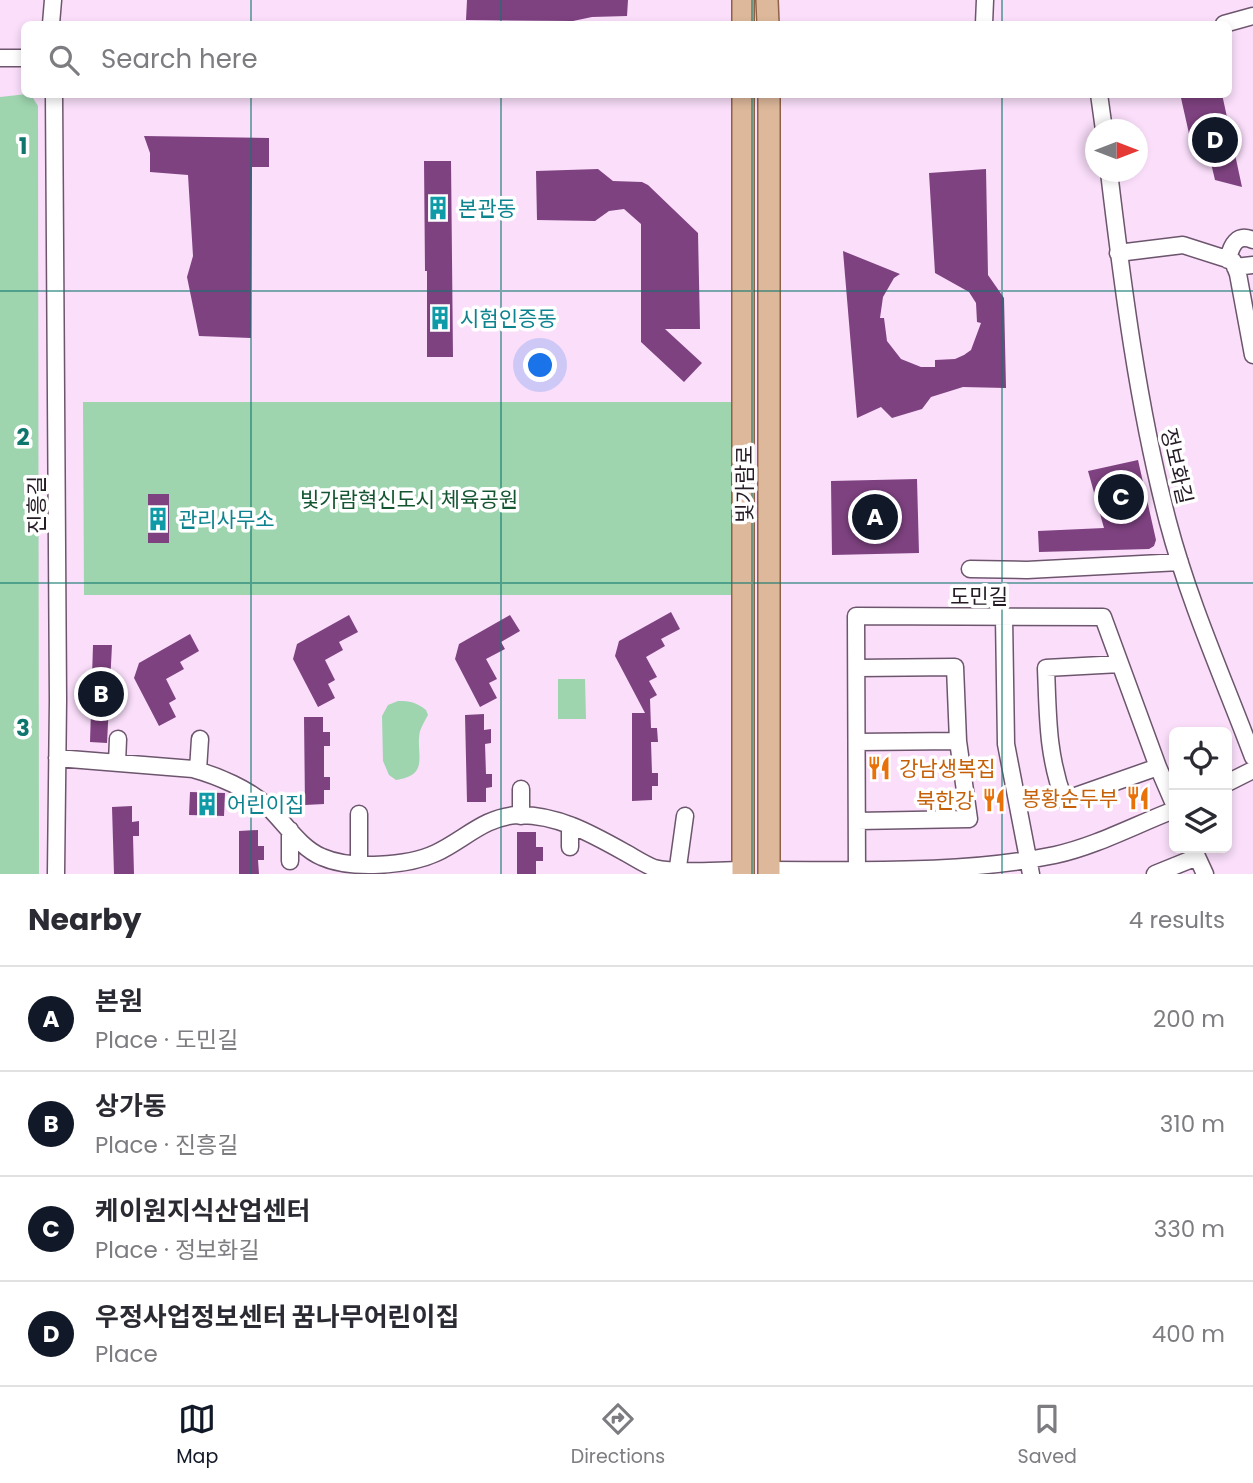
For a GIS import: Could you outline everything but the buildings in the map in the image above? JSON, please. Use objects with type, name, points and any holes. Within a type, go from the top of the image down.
[{"type":"main road","points":[[743,0],[743,21]]},
{"type":"main road","points":[[767,0],[768,21]]},
{"type":"main road","name":"빛가람로","points":[[743,98],[743,872]]},
{"type":"main road","name":"빛가람로","points":[[769,98],[769,872]]},
{"type":"street","points":[[51,21],[53,0]]},
{"type":"street","points":[[984,21],[985,0]]},
{"type":"street","points":[[1232,22],[1253,16]]},
{"type":"street","points":[[0,58],[21,58]]},
{"type":"street","name":"진흥길","points":[[54,98],[56,874]]},
{"type":"street","points":[[1100,98],[1103,119]]},
{"type":"street","name":"정보화길","points":[[1110,182],[1118,253],[1141,401],[1168,521],[1180,562],[1253,757]]},
{"type":"street","points":[[1253,240],[1246,237],[1238,239],[1231,247],[1231,263],[1253,355]]},
{"type":"street","points":[[1118,253],[1183,245],[1231,263],[1253,265]]},
{"type":"street","points":[[970,569],[1027,570],[1180,562]]},
{"type":"street","name":"도민길","points":[[857,872],[856,616],[1103,617],[1169,792]]},
{"type":"street","points":[[1004,617],[1006,744],[1029,867]]},
{"type":"street","points":[[1120,664],[1046,668],[1049,743],[1054,773],[1064,800],[1158,767]]},
{"type":"street","points":[[857,668],[955,667],[958,741],[969,819],[858,821]]},
{"type":"street","points":[[117,763],[118,739]]},
{"type":"street","points":[[198,770],[200,739]]},
{"type":"street","points":[[858,742],[958,741]]},
{"type":"street","points":[[57,758],[198,770],[213,774],[266,805],[322,857],[380,866],[413,867],[483,823],[521,816],[544,818],[570,825],[653,867],[677,873],[743,872]]},
{"type":"street","points":[[1232,780],[1253,769]]},
{"type":"street","points":[[521,789],[521,816]]},
{"type":"street","points":[[769,872],[1029,867],[1169,812]]},
{"type":"street","points":[[359,814],[359,863]]},
{"type":"street","points":[[677,873],[685,816]]},
{"type":"street","points":[[570,825],[570,847]]},
{"type":"street","points":[[290,830],[290,861]]},
{"type":"street","points":[[1155,874],[1193,853]]},
{"type":"street","points":[[1195,853],[1205,874]]},
{"type":"green space","points":[[21,95],[21,98],[33,98],[38,106],[39,874],[0,874],[0,97]]},
{"type":"green space","name":"빛가람혁신도시 체육공원","points":[[83,402],[732,402],[735,532],[732,595],[84,595]]},
{"type":"green space","points":[[558,679],[585,679],[586,719],[558,719]]},
{"type":"green space","points":[[398,701],[416,704],[426,710],[428,715],[420,731],[418,768],[407,777],[396,780],[389,775],[383,761],[382,716],[388,705]]},
{"type":"place","name":"우정사업정보센터 꿈나무어린이집","points":[[1215,140]]},
{"type":"place","name":"본관동","points":[[438,208]]},
{"type":"place","name":"시험인증동","points":[[440,318]]},
{"type":"place","name":"케이원지식산업센터","points":[[1121,497]]},
{"type":"place","name":"본원","points":[[875,517]]},
{"type":"place","name":"관리사무소","points":[[158,519]]},
{"type":"place","name":"상가동","points":[[101,694]]},
{"type":"place","name":"강남생복집","points":[[879,768]]},
{"type":"place","name":"봉황순두부","points":[[1138,798]]},
{"type":"place","name":"북한강","points":[[994,800]]},
{"type":"place","name":"어린이집","points":[[207,804]]}]
